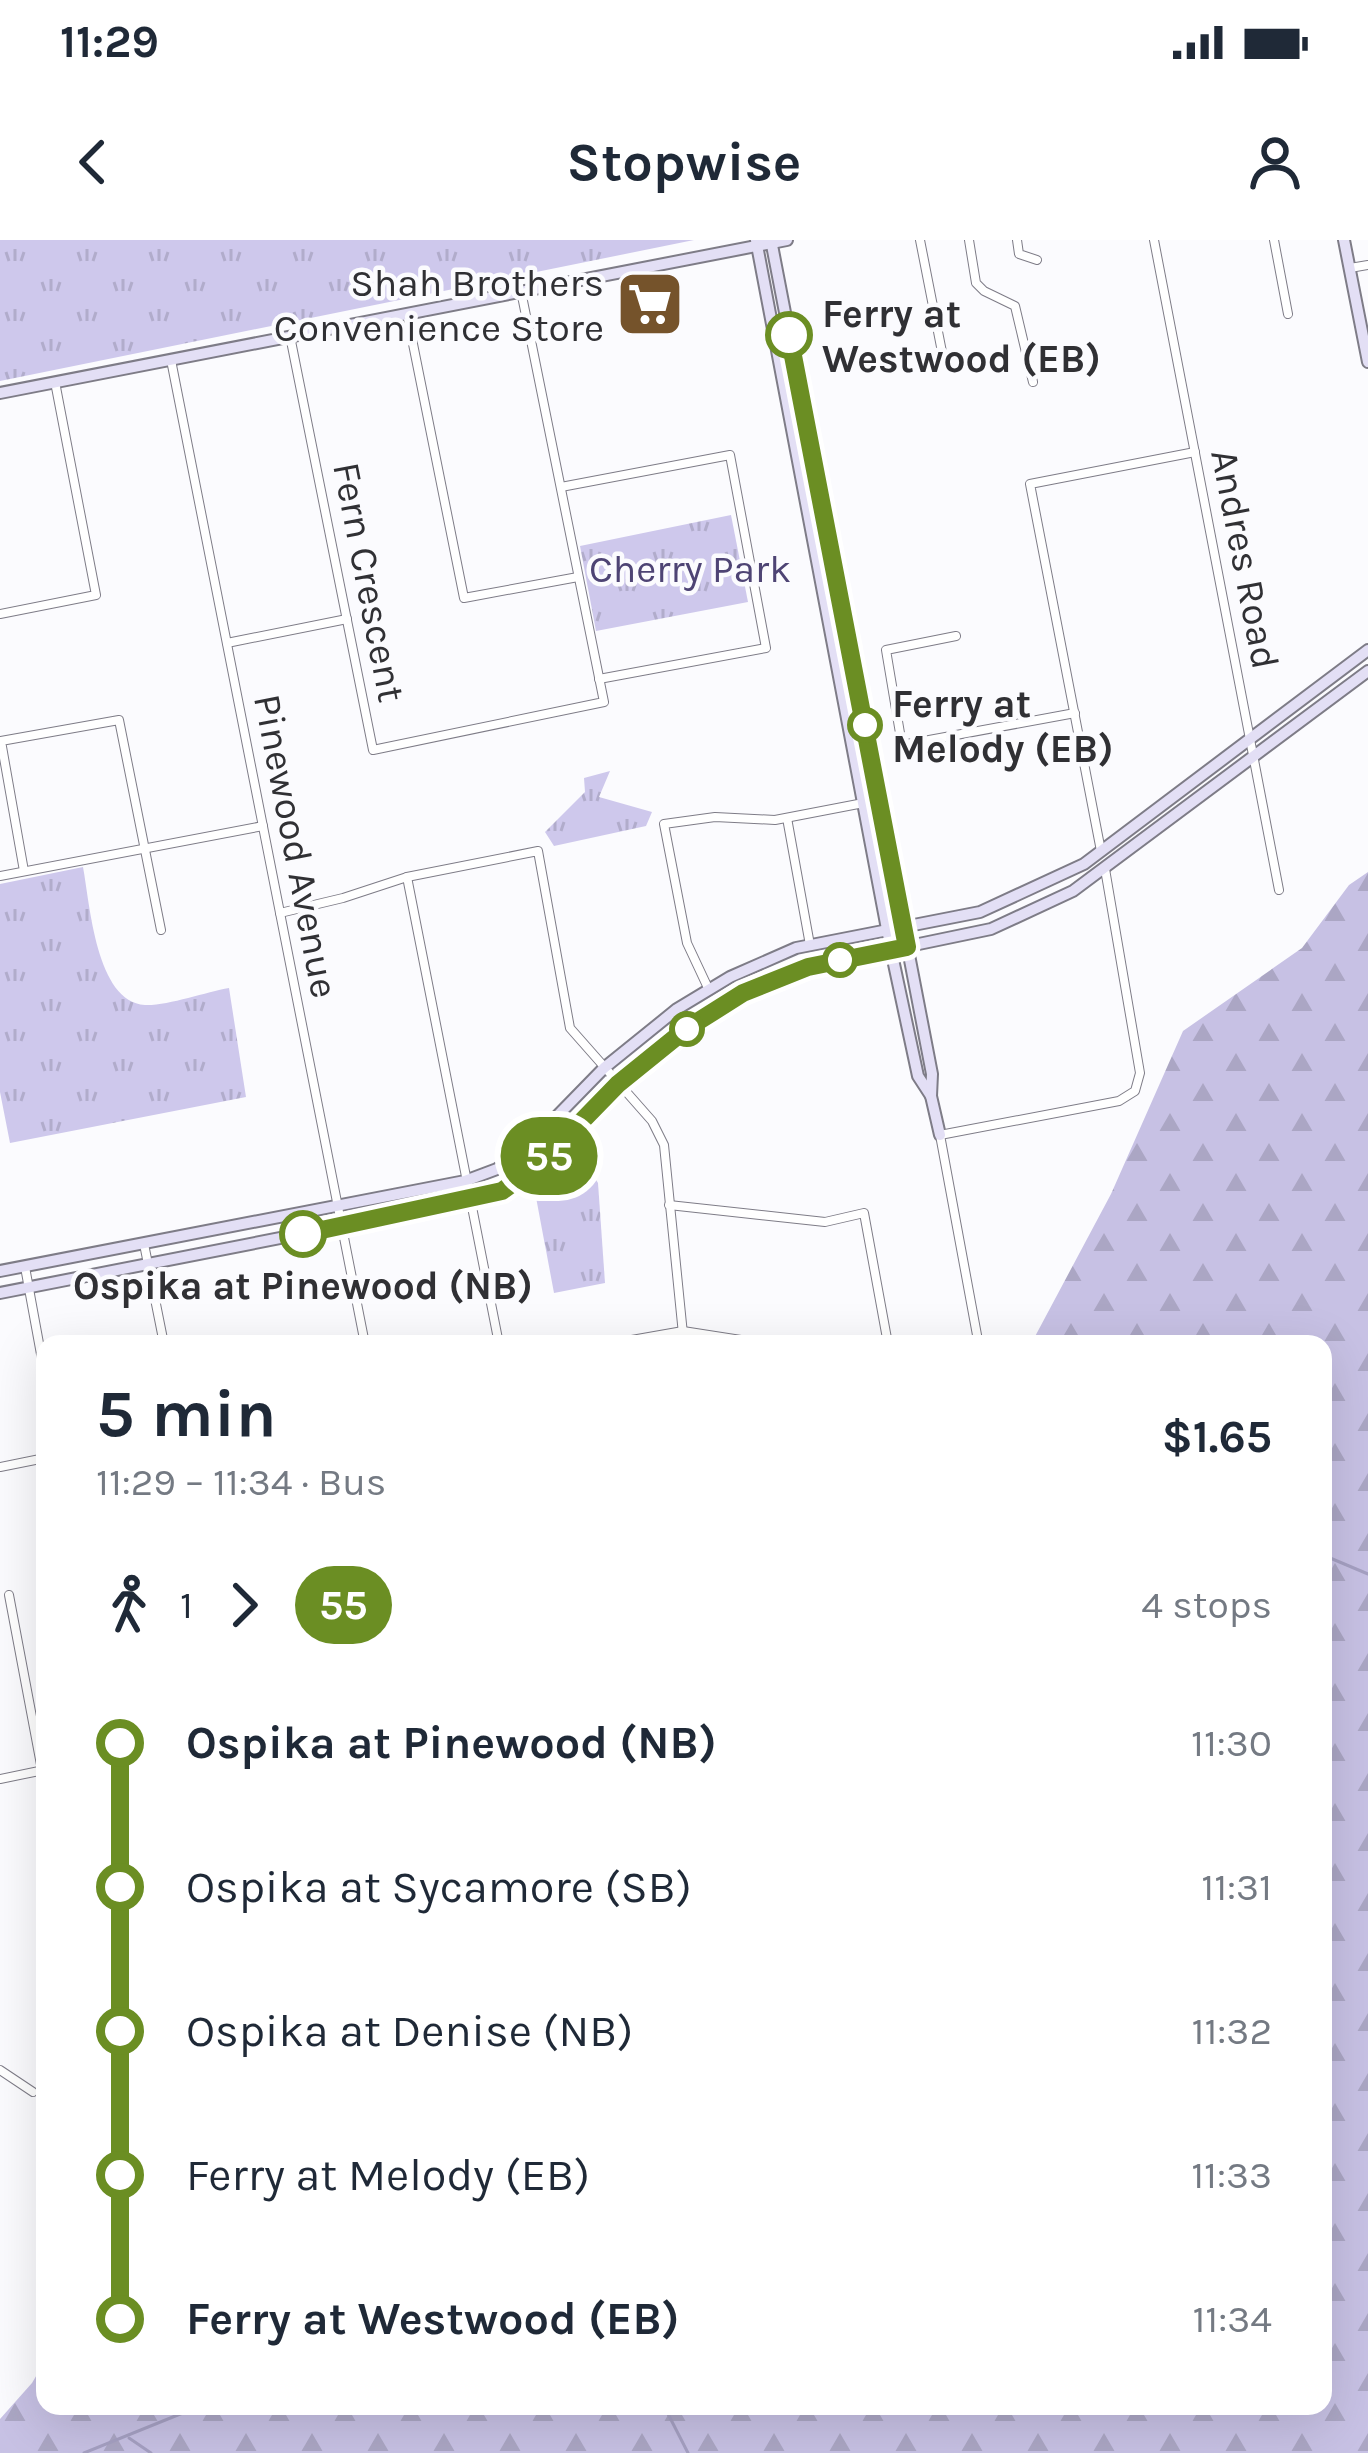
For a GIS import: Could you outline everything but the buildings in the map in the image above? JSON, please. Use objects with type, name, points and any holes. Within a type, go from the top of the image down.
[{"type":"main road","points":[[0,393],[787,240]]},
{"type":"main road","points":[[1344,240],[1368,362]]},
{"type":"main road","points":[[771,242],[940,1135]]},
{"type":"main road","points":[[756,243],[891,950],[918,1076],[931,1096]]},
{"type":"main road","points":[[0,1271],[465,1181],[497,1169],[525,1149],[604,1068],[677,1009],[730,977],[810,945],[980,912],[1084,865],[1368,650]]},
{"type":"main road","points":[[0,1293],[469,1202],[502,1191],[542,1162],[618,1084],[686,1029],[743,993],[808,967],[991,929],[1073,891],[1368,671]]},
{"type":"street","points":[[920,240],[943,357]]},
{"type":"street","points":[[968,240],[976,283],[1006,299],[1021,318],[1033,382]]},
{"type":"street","points":[[1017,240],[1019,254],[1037,260]]},
{"type":"street","name":"Andres Road","points":[[1154,240],[1279,890]]},
{"type":"street","points":[[1274,240],[1288,314]]},
{"type":"street","points":[[1350,268],[1368,265]]},
{"type":"street","points":[[521,291],[599,679],[766,648],[730,454],[561,487]]},
{"type":"street","points":[[407,314],[464,598],[578,577]]},
{"type":"street","name":"Fern Crescent","points":[[290,336],[373,750],[604,702],[599,679]]},
{"type":"street","name":"Pinewood Avenue","points":[[171,360],[363,1335]]},
{"type":"street","points":[[0,614],[96,595],[55,382]]},
{"type":"street","points":[[1101,851],[1030,484],[1195,452]]},
{"type":"street","points":[[227,643],[347,619]]},
{"type":"street","points":[[956,637],[886,650],[902,745],[1075,713]]},
{"type":"street","points":[[24,871],[1,741],[119,720],[160,930]]},
{"type":"street","points":[[710,990],[687,943],[664,824],[715,817],[787,818],[879,800]]},
{"type":"street","points":[[787,818],[810,945]]},
{"type":"street","points":[[0,876],[263,826]]},
{"type":"street","points":[[280,913],[407,877],[538,851],[570,1028],[652,1121],[664,1145],[683,1335]]},
{"type":"street","points":[[976,1335],[940,1135],[1118,1101],[1135,1091],[1140,1073],[1105,869]]},
{"type":"street","points":[[407,877],[497,1335]]},
{"type":"street","points":[[669,1205],[825,1222],[863,1213],[886,1335]]},
{"type":"street","points":[[144,1244],[162,1335]]},
{"type":"street","points":[[25,1267],[37,1335]]},
{"type":"street","points":[[660,1335],[682,1331],[708,1335]]},
{"type":"street","points":[[0,1467],[36,1460]]},
{"type":"street","points":[[9,1595],[36,1730]]},
{"type":"street","points":[[0,1778],[36,1771]]},
{"type":"street","points":[[0,2070],[33,2092]]},
{"type":"green space","points":[[0,240],[694,240],[0,381]]},
{"type":"green space","name":"Cherry Park","points":[[731,515],[748,602],[596,631],[580,546]]},
{"type":"green space","points":[[610,771],[599,797],[652,812],[646,826],[554,846],[545,832],[585,792],[584,778]]},
{"type":"green space","points":[[83,867],[98,949],[116,987],[129,1000],[154,1005],[229,988],[246,1097],[10,1143],[0,1092],[0,884]]},
{"type":"green space","points":[[1368,872],[1368,2453],[0,2453],[0,2419],[36,2376],[36,2415],[1332,2415],[1332,1335],[1036,1335],[1111,1194],[1183,1031],[1302,948],[1349,885]]},
{"type":"green space","points":[[579,1153],[598,1183],[605,1283],[554,1293],[535,1192]]},
{"type":"waterway","points":[[1332,1559],[1368,1574]]},
{"type":"waterway","points":[[84,2453],[178,2415]]},
{"type":"waterway","points":[[669,2415],[688,2453]]},
{"type":"waterway","points":[[129,2438],[151,2453]]},
{"type":"bus line","name":"55","points":[[303,1234],[502,1191],[542,1162],[618,1084],[686,1029],[743,993],[808,967],[907,947],[789,335]]},
{"type":"place","name":"Shah Brothers Convenience Store","points":[[650,304]]},
{"type":"place","name":"Ferry at Westwood (EB)","points":[[789,335]]},
{"type":"place","name":"Ferry at Melody (EB)","points":[[865,725]]},
{"type":"place","name":"Ospika at Pinewood (NB)","points":[[303,1234]]}]
